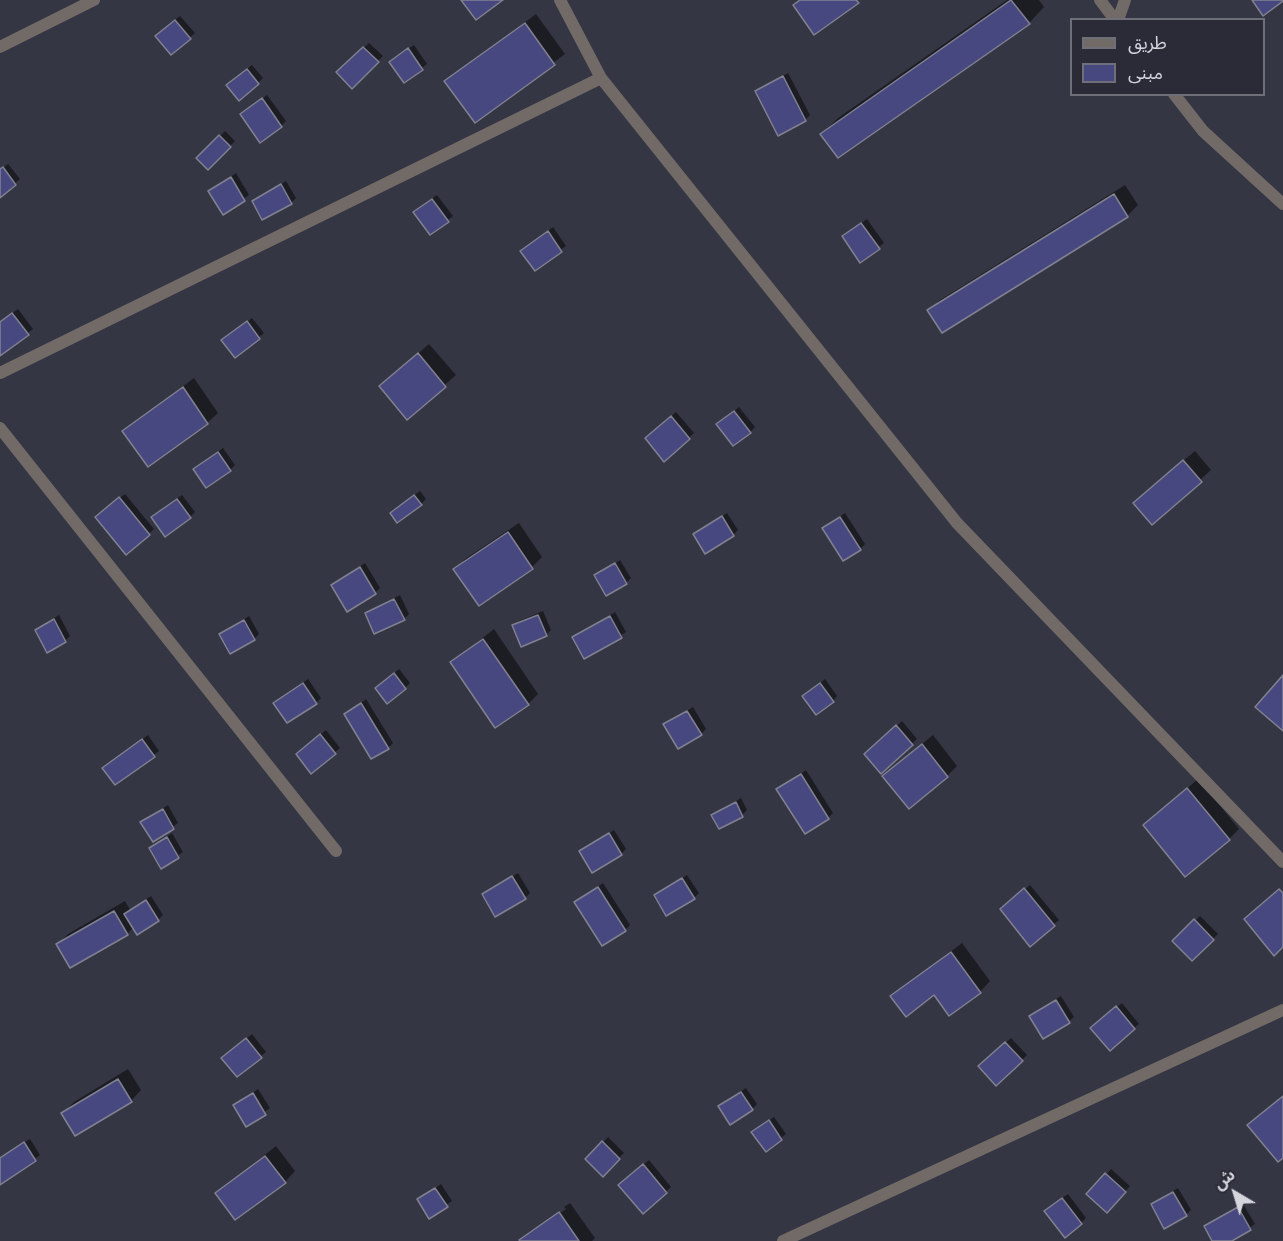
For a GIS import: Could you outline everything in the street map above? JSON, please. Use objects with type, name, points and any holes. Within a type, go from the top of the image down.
[{"type":"street","points":[[0,47],[94,0]]},
{"type":"street","points":[[560,0],[601,78],[957,523],[1283,862]]},
{"type":"street","points":[[1100,0],[1115,18]]},
{"type":"street","points":[[1118,18],[1125,0]]},
{"type":"street","points":[[0,373],[601,78]]},
{"type":"street","points":[[1176,96],[1203,130],[1283,204]]},
{"type":"street","points":[[0,428],[336,851]]},
{"type":"street","points":[[783,1241],[1283,1010]]},
{"type":"building","points":[[461,0],[503,0],[476,20]]},
{"type":"building","points":[[800,0],[856,0],[859,3],[814,35],[793,5]]},
{"type":"building","points":[[1011,0],[1030,24],[838,158],[820,134]]},
{"type":"building","points":[[1252,0],[1283,0],[1283,1],[1263,16]]},
{"type":"building","points":[[175,20],[191,39],[171,55],[155,36]]},
{"type":"building","points":[[525,23],[555,65],[475,123],[444,81]]},
{"type":"building","points":[[363,47],[379,62],[352,89],[336,72]]},
{"type":"building","points":[[408,48],[423,70],[404,83],[389,62]]},
{"type":"building","points":[[247,69],[259,84],[239,101],[226,85]]},
{"type":"building","points":[[783,76],[806,121],[778,136],[755,91]]},
{"type":"building","points":[[262,98],[282,127],[260,143],[240,114]]},
{"type":"building","points":[[219,135],[231,147],[208,170],[196,158]]},
{"type":"building","points":[[3,167],[16,185],[0,198],[0,169]]},
{"type":"building","points":[[231,177],[245,201],[223,215],[208,191]]},
{"type":"building","points":[[281,184],[292,204],[262,220],[252,201]]},
{"type":"building","points":[[1114,194],[1128,217],[942,333],[927,310]]},
{"type":"building","points":[[432,199],[449,222],[430,235],[413,212]]},
{"type":"building","points":[[861,223],[880,249],[860,263],[842,236]]},
{"type":"building","points":[[548,231],[562,252],[535,271],[520,251]]},
{"type":"building","points":[[12,313],[29,335],[0,356],[0,322]]},
{"type":"building","points":[[247,321],[260,339],[235,358],[221,340]]},
{"type":"building","points":[[418,353],[446,387],[407,420],[379,386]]},
{"type":"building","points":[[183,387],[208,424],[148,467],[122,431]]},
{"type":"building","points":[[734,411],[751,433],[733,446],[716,424]]},
{"type":"building","points":[[671,416],[690,439],[664,462],[645,438]]},
{"type":"building","points":[[218,452],[231,471],[206,488],[193,469]]},
{"type":"building","points":[[1183,460],[1202,482],[1152,525],[1133,503]]},
{"type":"building","points":[[414,495],[422,505],[397,523],[390,513]]},
{"type":"building","points":[[119,497],[150,535],[126,555],[95,517]]},
{"type":"building","points":[[177,499],[191,518],[165,537],[151,517]]},
{"type":"building","points":[[722,516],[734,536],[705,554],[693,534]]},
{"type":"building","points":[[840,517],[861,550],[843,561],[822,528]]},
{"type":"building","points":[[508,532],[533,569],[479,606],[453,569]]},
{"type":"building","points":[[615,563],[627,584],[606,596],[594,575]]},
{"type":"building","points":[[360,567],[376,594],[347,612],[331,585]]},
{"type":"building","points":[[394,599],[405,620],[374,634],[365,613]]},
{"type":"building","points":[[538,615],[547,636],[521,647],[512,625]]},
{"type":"building","points":[[610,616],[622,638],[584,659],[572,637]]},
{"type":"building","points":[[54,619],[66,642],[47,653],[35,630]]},
{"type":"building","points":[[244,620],[255,640],[230,654],[219,634]]},
{"type":"building","points":[[483,639],[529,705],[495,728],[450,662]]},
{"type":"building","points":[[394,673],[406,689],[387,704],[375,688]]},
{"type":"building","points":[[1283,675],[1283,731],[1255,707]]},
{"type":"building","points":[[303,683],[317,704],[287,723],[273,703]]},
{"type":"building","points":[[820,683],[834,702],[816,715],[802,696]]},
{"type":"building","points":[[361,703],[389,749],[371,759],[344,714]]},
{"type":"building","points":[[687,711],[702,735],[678,749],[663,724]]},
{"type":"building","points":[[896,725],[913,745],[881,774],[864,754]]},
{"type":"building","points":[[320,734],[336,754],[311,774],[296,754]]},
{"type":"building","points":[[142,739],[155,757],[115,785],[102,768]]},
{"type":"building","points":[[922,744],[948,777],[909,809],[882,776]]},
{"type":"building","points":[[801,774],[829,819],[805,834],[776,789]]},
{"type":"building","points":[[1187,788],[1230,840],[1185,877],[1143,825]]},
{"type":"building","points":[[736,802],[743,817],[719,829],[711,815]]},
{"type":"building","points":[[163,809],[174,829],[153,842],[140,822]]},
{"type":"building","points":[[609,833],[622,855],[592,873],[579,851]]},
{"type":"building","points":[[167,837],[179,858],[161,869],[149,848]]},
{"type":"building","points":[[512,876],[526,899],[495,917],[482,894]]},
{"type":"building","points":[[682,878],[695,899],[666,916],[654,895]]},
{"type":"building","points":[[598,887],[626,931],[602,946],[574,902]]},
{"type":"building","points":[[1024,888],[1055,926],[1030,947],[1000,909]]},
{"type":"building","points":[[1279,889],[1283,893],[1283,947],[1274,956],[1244,919]]},
{"type":"building","points":[[146,900],[159,921],[137,935],[124,914]]},
{"type":"building","points":[[114,911],[128,935],[70,968],[56,944]]},
{"type":"building","points":[[1194,919],[1214,940],[1192,961],[1172,941]]},
{"type":"building","points":[[951,952],[981,993],[949,1016],[934,995],[906,1017],[890,996]]},
{"type":"building","points":[[1056,1000],[1070,1023],[1043,1039],[1029,1016]]},
{"type":"building","points":[[1116,1006],[1135,1029],[1110,1051],[1090,1028]]},
{"type":"building","points":[[246,1038],[262,1058],[237,1077],[221,1058]]},
{"type":"building","points":[[1005,1042],[1023,1061],[996,1086],[978,1066]]},
{"type":"building","points":[[118,1079],[132,1102],[75,1136],[61,1113]]},
{"type":"building","points":[[741,1092],[753,1110],[730,1125],[718,1106]]},
{"type":"building","points":[[253,1093],[266,1115],[246,1127],[233,1105]]},
{"type":"building","points":[[1283,1096],[1283,1158],[1278,1162],[1247,1125]]},
{"type":"building","points":[[769,1120],[782,1140],[766,1152],[751,1132]]},
{"type":"building","points":[[602,1141],[620,1159],[603,1177],[585,1159]]},
{"type":"building","points":[[24,1142],[36,1161],[0,1185],[0,1158]]},
{"type":"building","points":[[265,1156],[286,1183],[235,1220],[215,1193]]},
{"type":"building","points":[[643,1164],[667,1193],[643,1214],[618,1185]]},
{"type":"building","points":[[1105,1173],[1126,1192],[1107,1213],[1086,1194]]},
{"type":"building","points":[[435,1188],[448,1207],[429,1219],[417,1199]]},
{"type":"building","points":[[1173,1192],[1187,1216],[1164,1229],[1151,1204]]},
{"type":"building","points":[[1062,1198],[1082,1224],[1065,1238],[1044,1211]]},
{"type":"building","points":[[1238,1207],[1251,1230],[1232,1241],[1212,1241],[1204,1226]]},
{"type":"building","points":[[559,1212],[579,1241],[519,1240]]}]
